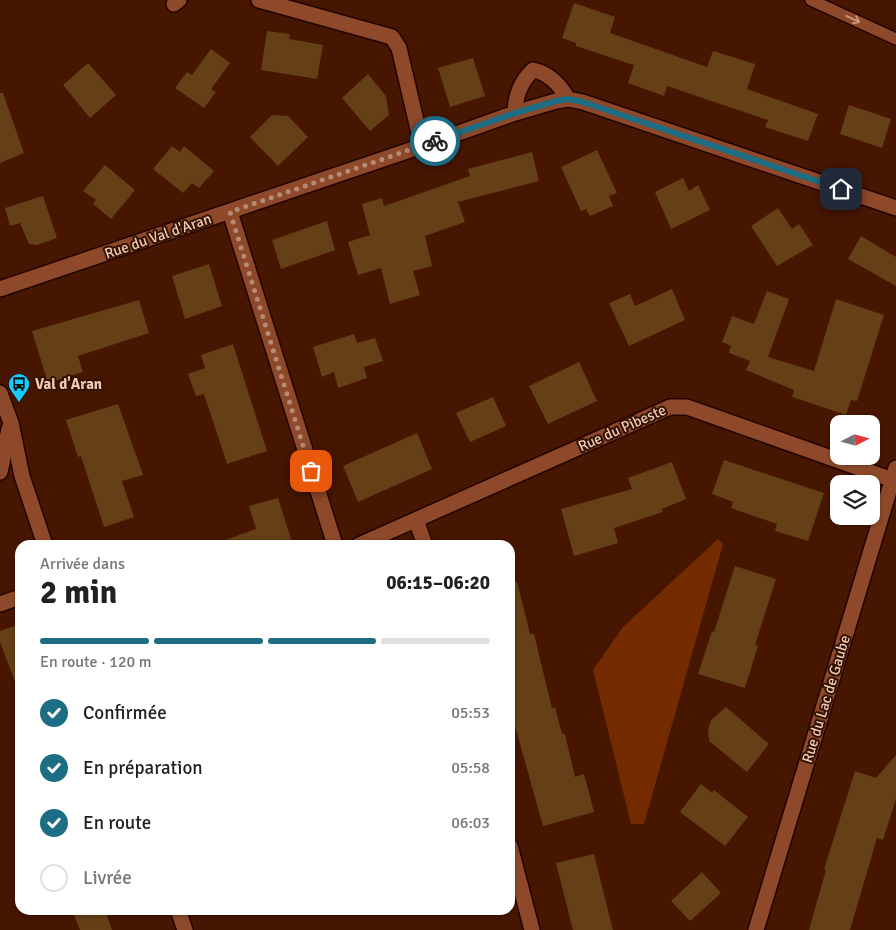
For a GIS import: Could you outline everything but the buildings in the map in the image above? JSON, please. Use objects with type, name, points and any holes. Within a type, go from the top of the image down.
[{"type":"street","points":[[259,0],[392,37],[399,48],[422,146]]},
{"type":"street","points":[[515,113],[515,102],[524,78],[533,70],[543,72],[562,88],[568,99]]},
{"type":"street","name":"Rue du Val d'Aran","points":[[0,289],[230,212],[515,113],[568,99],[583,102],[896,208]]},
{"type":"street","points":[[230,212],[333,540]]},
{"type":"street","points":[[0,393],[11,423],[22,476],[43,540]]},
{"type":"street","name":"Rue du Pibeste","points":[[371,540],[670,406],[687,407],[894,474]]},
{"type":"street","points":[[0,472],[11,423]]},
{"type":"street","name":"Rue du Lac de Gaube","points":[[756,930],[894,474]]},
{"type":"street","points":[[416,520],[423,540]]},
{"type":"street","points":[[0,604],[15,599]]},
{"type":"street","points":[[515,865],[532,930]]},
{"type":"street","points":[[180,915],[185,930]]},
{"type":"lane","points":[[811,0],[896,39]]},
{"type":"shaded area","points":[[718,539],[723,544],[644,824],[631,824],[593,670],[623,627]]},
{"type":"way so far","points":[[311,471],[230,212],[435,141]]},
{"type":"place","name":"Val d'Aran","points":[[19,403]]},
{"type":"route","points":[[435,141],[515,113],[568,99],[583,102],[841,189]]}]
